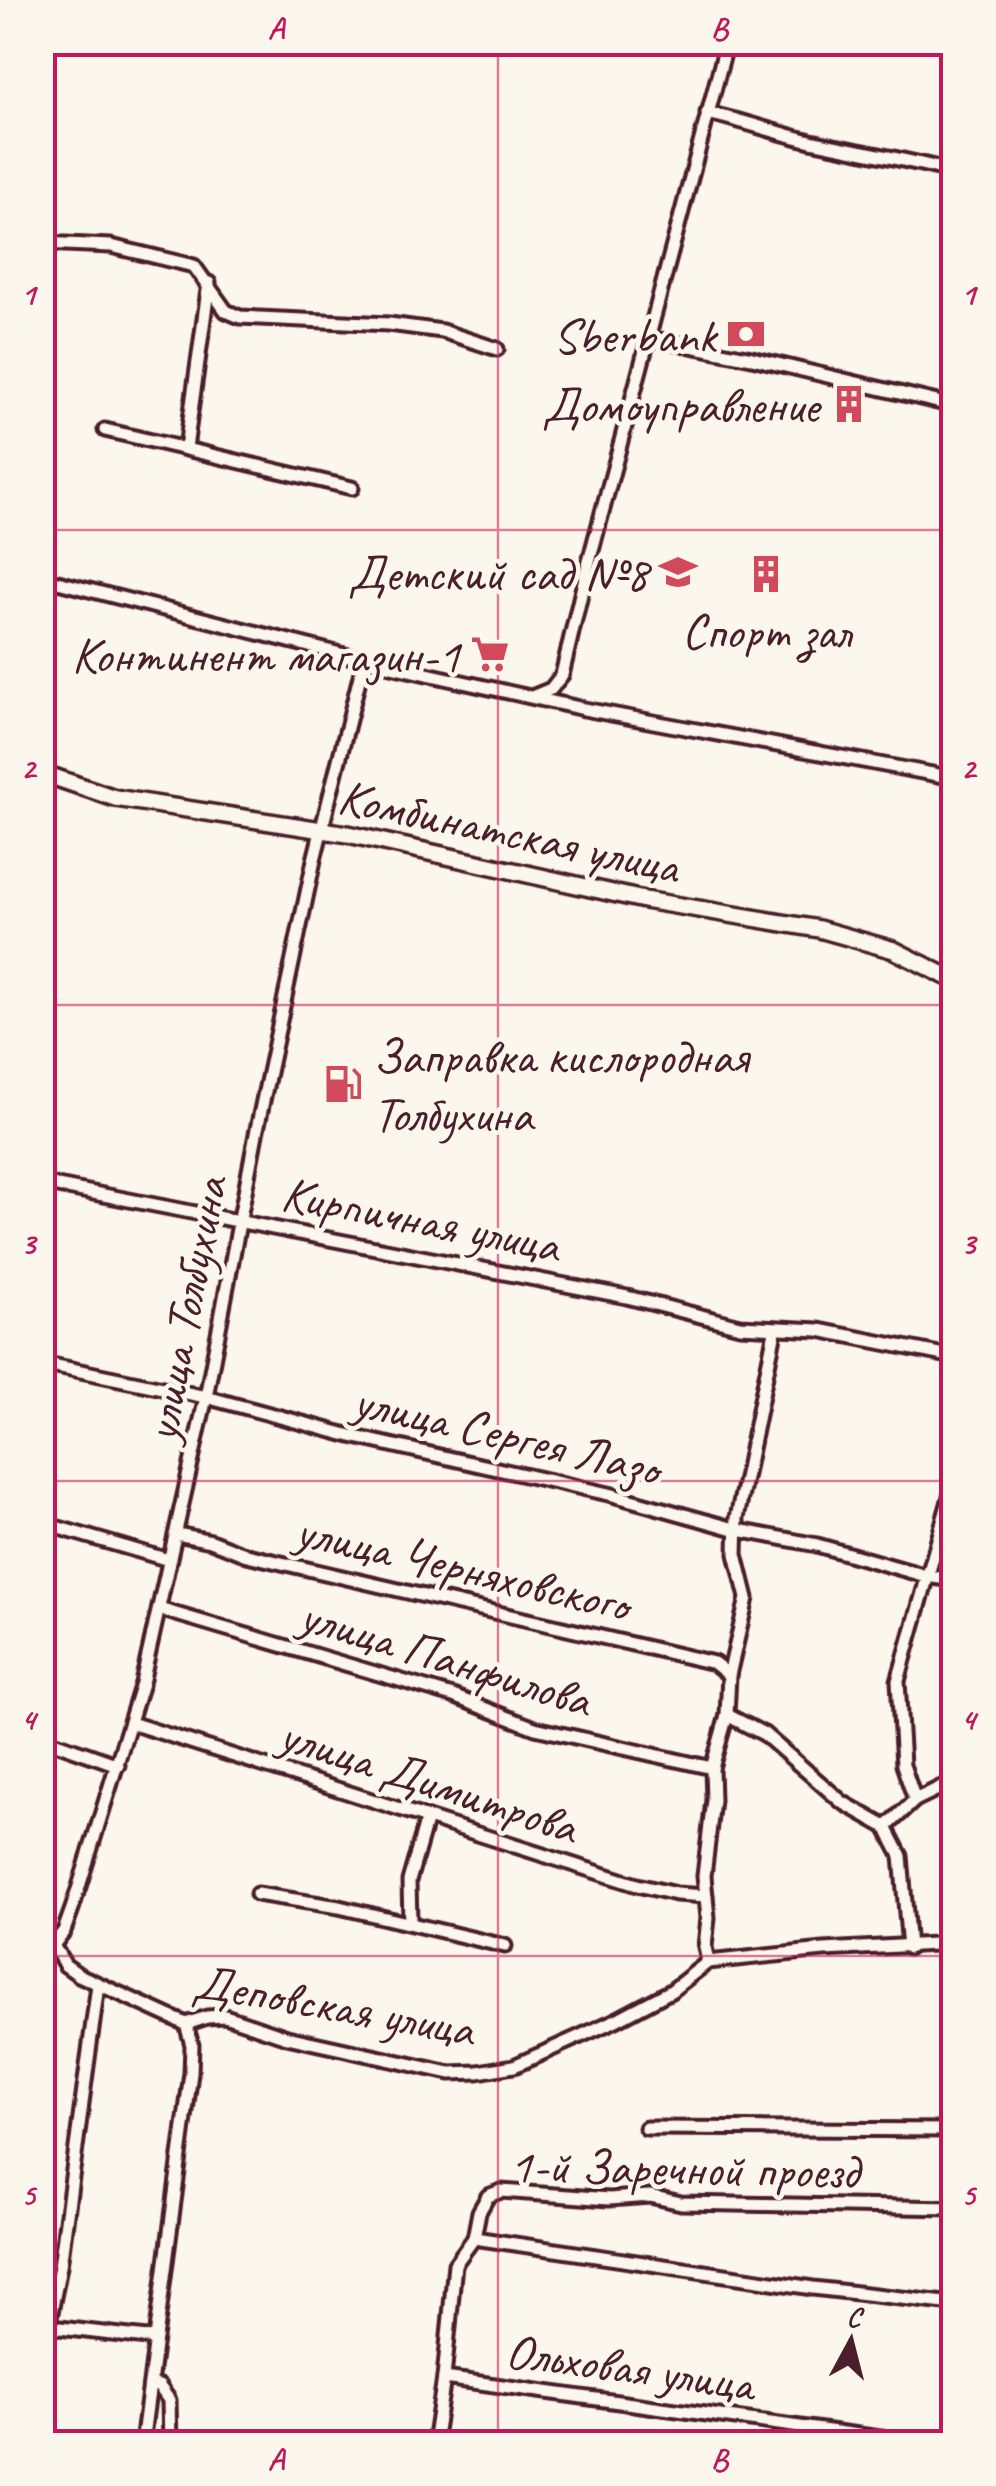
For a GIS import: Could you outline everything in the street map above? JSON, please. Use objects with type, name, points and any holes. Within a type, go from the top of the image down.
[{"type":"main road","name":"Комбинатская улица","points":[[42,773],[115,798],[321,830],[644,900],[736,918],[819,928],[894,950],[954,980]]},
{"type":"street","points":[[534,696],[551,689],[562,675],[727,42]]},
{"type":"street","points":[[707,113],[954,172]]},
{"type":"street","points":[[42,243],[111,246],[194,266],[226,311],[240,317],[389,324],[442,331],[497,349]]},
{"type":"street","points":[[186,448],[209,283]]},
{"type":"street","points":[[650,338],[954,406]]},
{"type":"street","points":[[104,430],[352,488]]},
{"type":"street","points":[[42,578],[364,660],[584,709],[954,778]]},
{"type":"street","name":"улица Толбухина","points":[[42,1960],[54,1947],[74,1906],[132,1724],[177,1534],[321,830],[364,660]]},
{"type":"street","name":"Кирпичная улица","points":[[42,1183],[609,1293],[740,1326],[858,1337],[954,1357]]},
{"type":"street","points":[[775,1331],[755,1419],[738,1530],[736,1554],[747,1598],[729,1674],[727,1715],[712,1768],[705,1849],[708,1962],[824,1950],[954,1943]]},
{"type":"street","name":"улица Сергея Лазо","points":[[42,1364],[206,1396],[351,1436],[612,1495],[738,1530],[818,1545],[926,1576],[954,1580]]},
{"type":"street","points":[[915,1800],[903,1765],[898,1681],[954,1484]]},
{"type":"street","points":[[42,1523],[170,1560]]},
{"type":"street","name":"улица Черняховского","points":[[177,1534],[211,1541],[247,1555],[714,1663],[729,1674]]},
{"type":"street","name":"улица Панфилова","points":[[160,1609],[453,1696],[536,1728],[712,1768]]},
{"type":"street","points":[[727,1715],[774,1741],[842,1802],[886,1828],[901,1856],[909,1948]]},
{"type":"street","name":"улица Димитрова","points":[[132,1724],[637,1884],[676,1894],[706,1896]]},
{"type":"street","points":[[42,1738],[118,1765]]},
{"type":"street","points":[[886,1828],[915,1800],[954,1780]]},
{"type":"street","points":[[410,1922],[409,1881],[427,1818]]},
{"type":"street","points":[[257,1894],[410,1922],[505,1946]]},
{"type":"street","name":"Деповская улица","points":[[54,1947],[66,1965],[98,1984],[186,2024],[225,2016],[287,2037],[450,2074],[514,2066],[672,1991],[708,1962]]},
{"type":"street","points":[[42,2359],[45,2326],[60,2266],[98,1984]]},
{"type":"street","points":[[142,2444],[190,2073],[192,2045],[186,2024]]},
{"type":"street","points":[[646,2128],[954,2130]]},
{"type":"street","name":"1-й Заречной проезд","points":[[434,2444],[455,2264],[474,2238],[479,2212],[488,2196],[501,2190],[609,2199],[650,2196],[681,2203],[954,2208]]},
{"type":"street","points":[[474,2238],[813,2288],[954,2304]]},
{"type":"street","points":[[45,2326],[156,2339]]},
{"type":"street","name":"Ольховая улица","points":[[444,2378],[924,2444]]},
{"type":"street","points":[[150,2385],[159,2386],[170,2400],[170,2444]]},
{"type":"place","name":"Sberbank","points":[[746,334]]},
{"type":"place","name":"Домоуправление","points":[[849,404]]},
{"type":"place","name":"Детский сад №8","points":[[678,572]]},
{"type":"place","name":"Спорт зал","points":[[766,574]]},
{"type":"place","name":"Континент магазин-1","points":[[490,654]]},
{"type":"place","name":"Заправка кислородная Толбухина","points":[[343,1084]]}]
